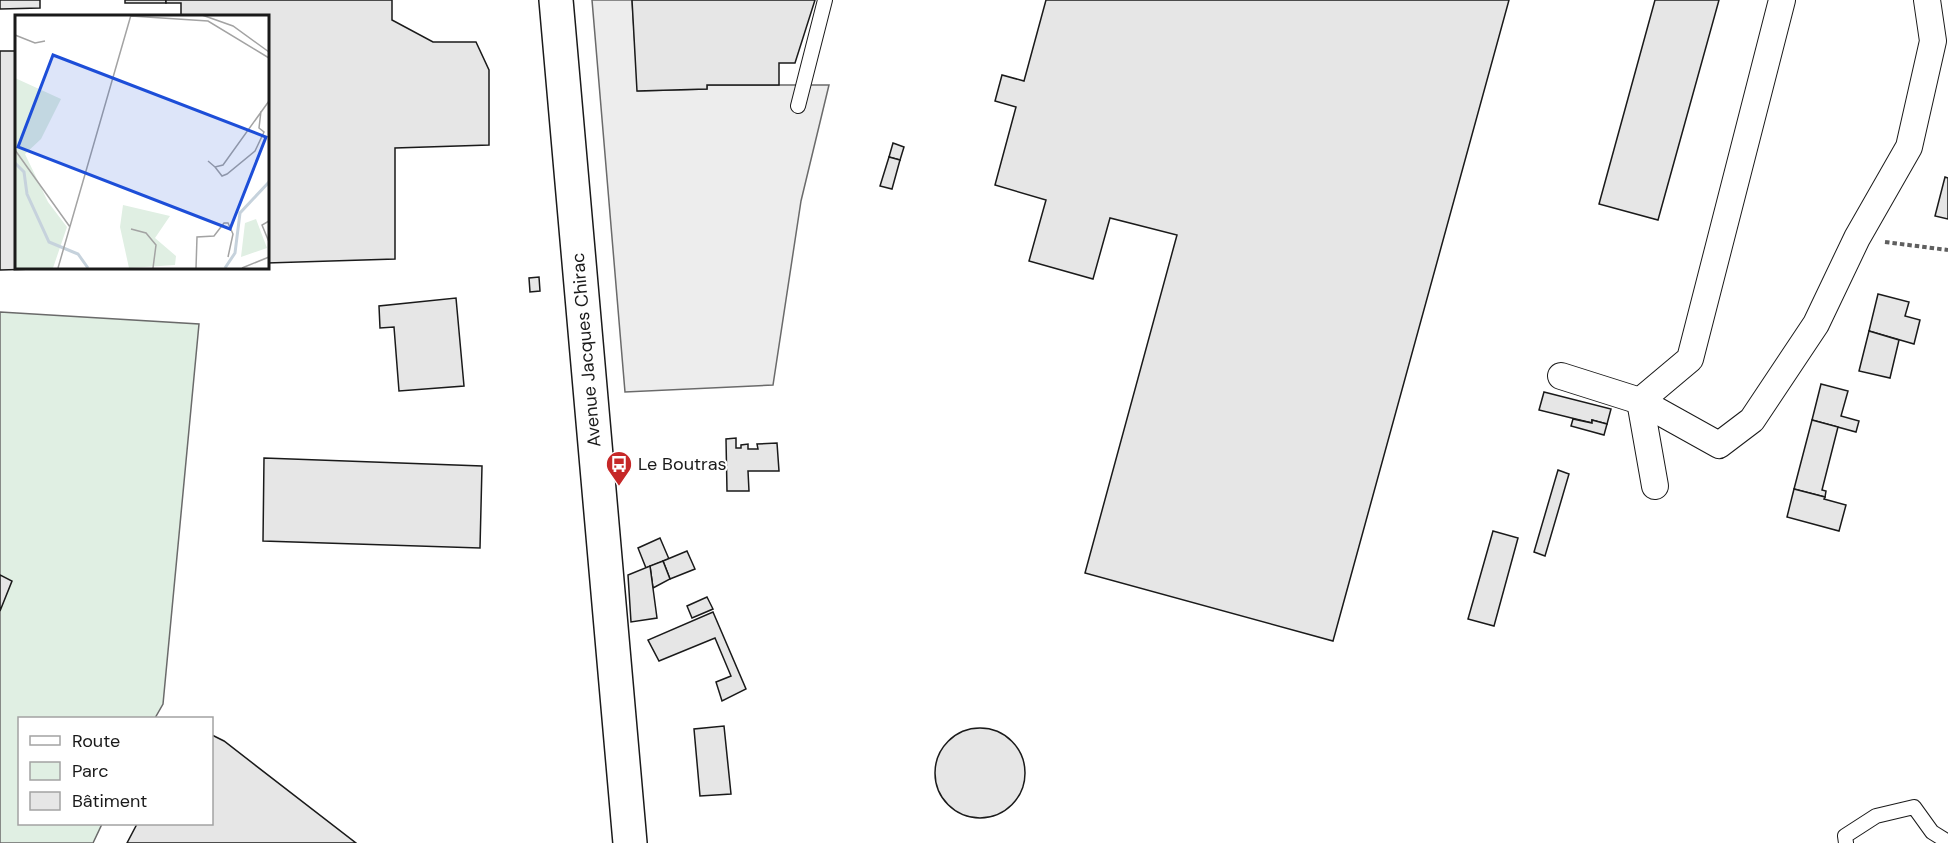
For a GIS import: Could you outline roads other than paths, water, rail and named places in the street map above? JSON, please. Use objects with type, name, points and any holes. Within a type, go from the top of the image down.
[{"type":"main road","name":"Avenue Jacques Chirac","points":[[556,0],[630,843]]},
{"type":"street","points":[[1640,401],[1690,359],[1782,0]]},
{"type":"street","points":[[1561,376],[1640,401],[1719,445],[1752,420],[1816,324],[1857,238],[1909,147],[1933,41],[1927,0]]},
{"type":"street","points":[[1640,401],[1655,486]]},
{"type":"lane","points":[[798,106],[825,0]]},
{"type":"lane","points":[[1846,843],[1845,836],[1876,816],[1914,807],[1932,832],[1948,842]]},
{"type":"place","name":"Le Boutras","points":[[619,487]]}]
